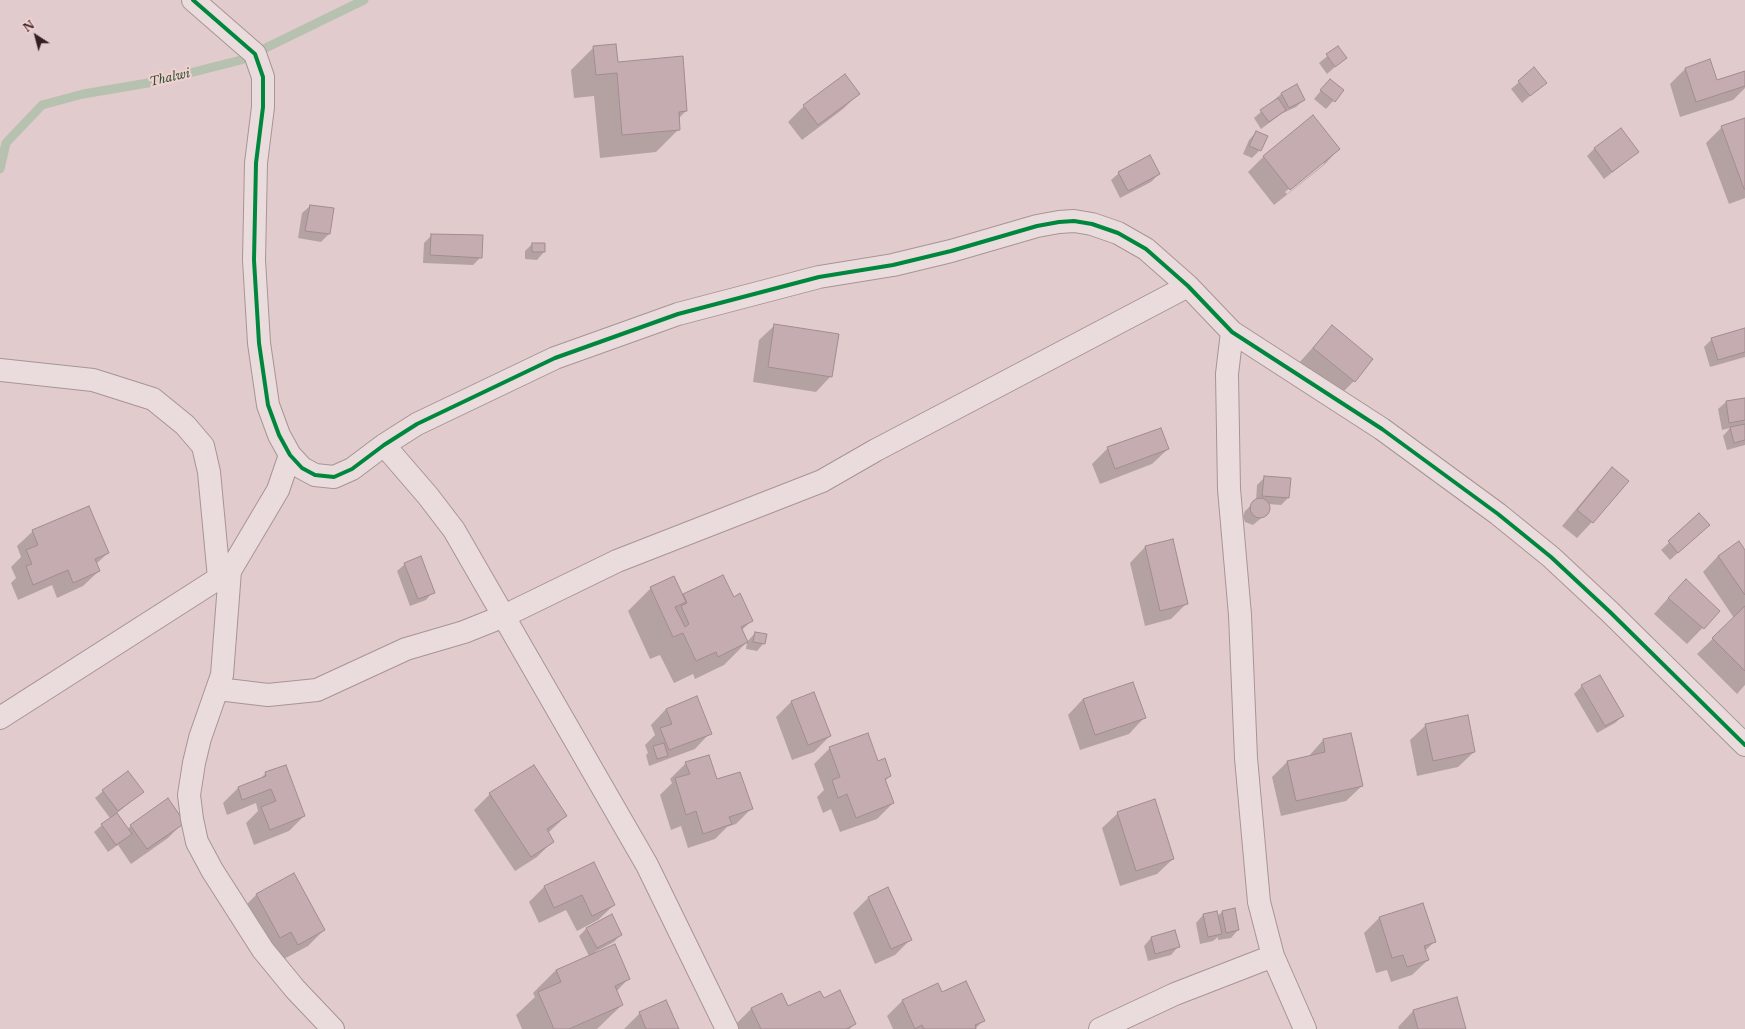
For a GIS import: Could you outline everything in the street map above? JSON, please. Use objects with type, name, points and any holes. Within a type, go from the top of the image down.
[{"type":"street","points":[[193,0],[255,54],[263,77],[263,108],[256,163],[254,260],[259,343],[268,405],[279,434],[290,455],[302,468],[315,475],[334,476],[352,469],[384,445],[417,424],[555,358],[678,314],[819,277],[893,265],[958,249],[1037,226],[1074,221],[1092,224],[1118,233],[1146,249],[1188,286],[1232,332],[1382,429],[1498,514],[1551,557],[1610,612],[1745,745]]},
{"type":"street","points":[[218,689],[268,695],[317,690],[406,649],[464,632],[504,616],[617,561],[822,481],[876,450],[1188,286]]},
{"type":"street","points":[[1232,332],[1227,374],[1229,489],[1240,614],[1246,758],[1259,902],[1273,956],[1305,1029]]},
{"type":"street","points":[[0,370],[93,380],[153,399],[185,425],[203,446],[208,466],[224,575],[222,675],[200,738],[189,795],[197,842],[216,876],[263,950],[333,1029]]},
{"type":"street","points":[[384,445],[428,496],[454,530],[647,865],[727,1029]]},
{"type":"street","points":[[0,718],[224,575],[278,490],[290,455]]},
{"type":"street","points":[[1100,1029],[1175,994],[1273,956]]},
{"type":"building","points":[[616,44],[618,62],[683,56],[687,111],[679,112],[680,130],[622,135],[617,73],[596,75],[593,46]]},
{"type":"building","points":[[1338,46],[1347,58],[1335,67],[1326,54]]},
{"type":"building","points":[[1710,59],[1717,80],[1745,71],[1745,86],[1696,102],[1685,68]]},
{"type":"building","points":[[1534,67],[1547,83],[1530,96],[1518,81]]},
{"type":"building","points":[[845,74],[860,94],[818,125],[803,105]]},
{"type":"building","points":[[1330,79],[1344,90],[1335,102],[1320,90]]},
{"type":"building","points":[[1297,84],[1305,100],[1289,108],[1281,93]]},
{"type":"building","points":[[1278,98],[1286,110],[1269,122],[1260,110]]},
{"type":"building","points":[[1313,115],[1340,149],[1290,190],[1263,156]]},
{"type":"building","points":[[1745,118],[1745,189],[1744,189],[1721,126]]},
{"type":"building","points":[[1621,128],[1639,152],[1612,172],[1594,148]]},
{"type":"building","points":[[1256,131],[1268,136],[1261,151],[1249,146]]},
{"type":"building","points":[[1150,155],[1160,174],[1128,191],[1118,172]]},
{"type":"building","points":[[310,205],[334,208],[330,234],[305,231]]},
{"type":"building","points":[[431,234],[483,235],[482,258],[430,255]]},
{"type":"building","points":[[532,243],[545,243],[545,252],[532,252]]},
{"type":"building","points":[[774,324],[839,334],[832,377],[768,367]]},
{"type":"building","points":[[1332,325],[1373,359],[1355,382],[1313,348]]},
{"type":"building","points":[[1745,328],[1745,352],[1718,360],[1711,338]]},
{"type":"building","points":[[1745,398],[1745,420],[1729,423],[1726,401]]},
{"type":"building","points":[[1745,424],[1745,440],[1734,443],[1730,427]]},
{"type":"building","points":[[1161,428],[1169,449],[1115,469],[1107,447]]},
{"type":"building","points":[[1612,467],[1629,481],[1593,523],[1577,510]]},
{"type":"building","points":[[1264,476],[1291,478],[1289,498],[1262,496]]},
{"type":"building","points":[[1260,498],[1267,501],[1270,508],[1267,515],[1260,518],[1253,515],[1250,508],[1253,501]]},
{"type":"building","points":[[89,506],[109,553],[95,559],[100,571],[73,583],[68,570],[33,585],[26,566],[32,564],[26,550],[38,545],[32,530]]},
{"type":"building","points":[[1699,513],[1710,525],[1678,553],[1668,541]]},
{"type":"building","points":[[1173,539],[1188,604],[1160,611],[1145,546]]},
{"type":"building","points":[[1739,541],[1745,550],[1745,595],[1718,556]]},
{"type":"building","points":[[421,556],[435,593],[418,599],[404,563]]},
{"type":"building","points":[[723,575],[734,597],[740,593],[753,621],[741,627],[748,642],[718,657],[716,652],[696,661],[683,633],[673,637],[650,587],[674,576],[686,602],[675,607],[685,627],[689,624],[681,606],[687,603],[683,594]]},
{"type":"building","points":[[1686,579],[1720,611],[1704,629],[1668,598]]},
{"type":"building","points":[[1745,606],[1745,671],[1712,638]]},
{"type":"building","points":[[755,632],[767,634],[765,644],[753,642]]},
{"type":"building","points":[[1600,675],[1624,716],[1605,726],[1581,685]]},
{"type":"building","points":[[1133,682],[1146,718],[1095,735],[1083,699]]},
{"type":"building","points":[[814,692],[831,736],[808,745],[791,701]]},
{"type":"building","points":[[697,696],[712,734],[669,750],[660,728],[672,724],[666,709]]},
{"type":"building","points":[[1468,715],[1475,752],[1433,761],[1425,724]]},
{"type":"building","points":[[868,733],[878,761],[885,758],[891,776],[885,779],[894,803],[856,818],[847,794],[838,798],[832,780],[840,777],[829,747]]},
{"type":"building","points":[[1351,733],[1363,786],[1296,801],[1287,761],[1325,752],[1323,739]]},
{"type":"building","points":[[664,743],[668,756],[657,759],[653,746]]},
{"type":"building","points":[[709,755],[717,779],[740,772],[753,809],[729,817],[732,824],[703,834],[696,811],[686,815],[675,778],[690,774],[685,762]]},
{"type":"building","points":[[286,765],[305,816],[270,830],[261,807],[276,801],[271,789],[242,800],[238,787],[266,776],[265,772]]},
{"type":"building","points":[[534,765],[567,816],[547,829],[554,842],[531,857],[489,793]]},
{"type":"building","points":[[128,771],[144,792],[118,811],[102,790]]},
{"type":"building","points":[[168,798],[185,823],[147,849],[130,825]]},
{"type":"building","points":[[1155,799],[1174,859],[1136,871],[1117,812]]},
{"type":"building","points":[[117,813],[132,834],[116,845],[101,824]]},
{"type":"building","points":[[594,862],[615,905],[592,916],[582,895],[554,908],[544,886]]},
{"type":"building","points":[[294,873],[325,930],[298,945],[291,932],[280,938],[256,894]]},
{"type":"building","points":[[888,887],[912,940],[891,949],[868,897]]},
{"type":"building","points":[[1423,903],[1436,942],[1424,946],[1429,960],[1407,967],[1403,955],[1392,958],[1379,917]]},
{"type":"building","points":[[1235,908],[1239,930],[1226,933],[1222,911]]},
{"type":"building","points":[[1217,911],[1222,934],[1208,937],[1203,914]]},
{"type":"building","points":[[612,914],[622,935],[597,948],[586,928]]},
{"type":"building","points":[[1175,930],[1180,947],[1155,954],[1151,937]]},
{"type":"building","points":[[615,944],[630,979],[615,986],[623,1005],[569,1029],[554,1029],[538,992],[561,982],[556,970]]},
{"type":"building","points":[[966,981],[985,1021],[975,1025],[976,1029],[924,1029],[922,1025],[915,1029],[902,1000],[938,983],[942,992]]},
{"type":"building","points":[[840,990],[856,1024],[846,1029],[761,1029],[751,1008],[782,993],[788,1006],[820,991],[824,998]]},
{"type":"building","points":[[1457,997],[1466,1029],[1418,1029],[1413,1010]]},
{"type":"building","points":[[666,1000],[679,1029],[646,1029],[639,1012]]},
{"type":"waterway","name":"Thalwi","points":[[0,169],[6,143],[42,105],[83,94],[154,82],[241,60],[364,0]]},
{"type":"cycle path","points":[[193,0],[255,54],[263,77],[263,107],[256,163],[254,260],[259,343],[268,405],[279,435],[290,455],[302,468],[315,475],[334,477],[352,469],[384,445],[417,424],[555,358],[678,314],[819,277],[893,265],[951,251],[1037,226],[1074,221],[1092,224],[1118,233],[1146,249],[1188,286],[1232,332],[1382,429],[1498,514],[1551,557],[1610,612],[1745,745]]}]
